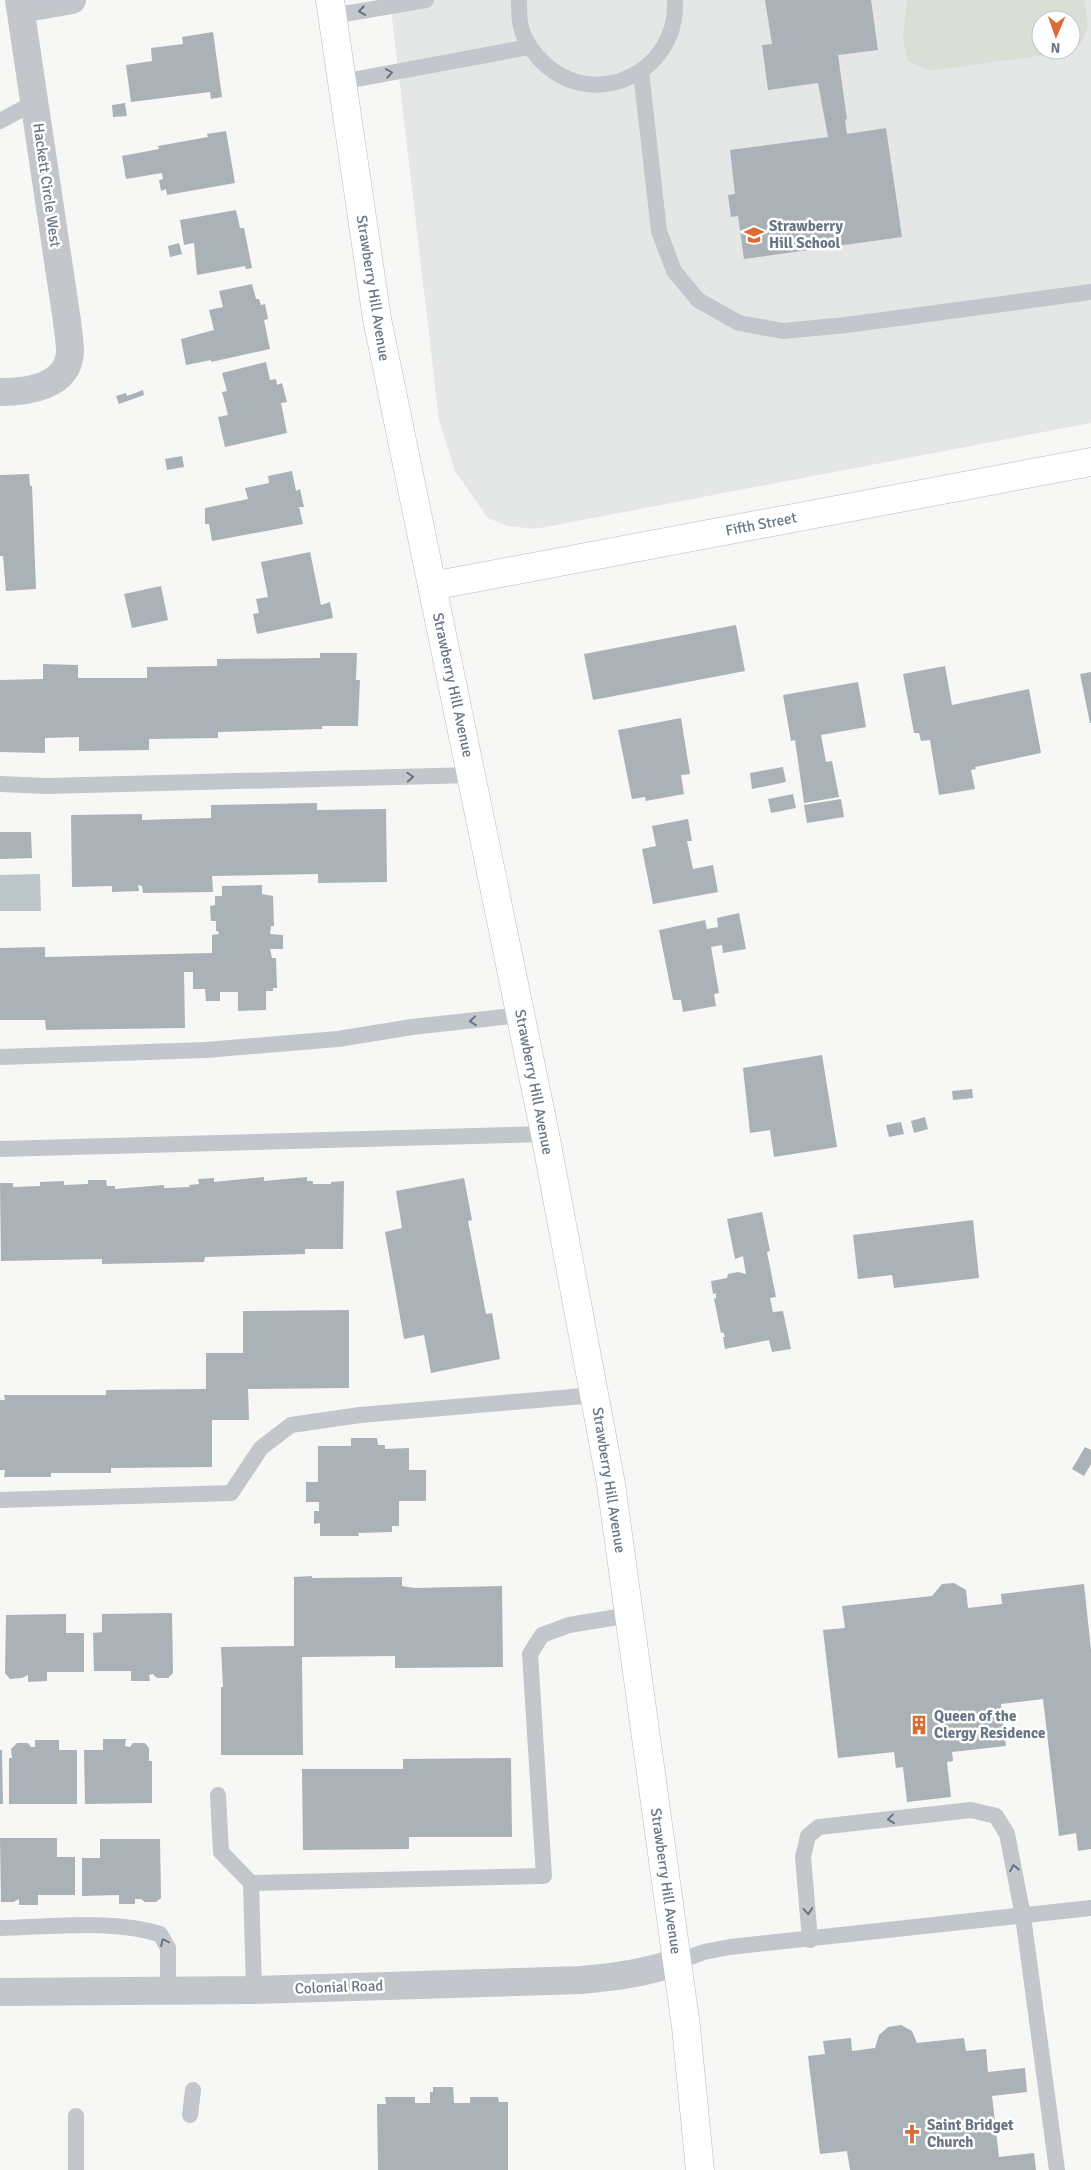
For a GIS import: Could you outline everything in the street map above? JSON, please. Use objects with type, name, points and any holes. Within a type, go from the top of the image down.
[{"type":"main road","name":"Strawberry Hill Avenue","points":[[331,8],[377,319],[545,1134],[611,1484],[677,1962],[700,2170]]},
{"type":"main road","name":"Fifth Street","points":[[432,586],[1091,462]]},
{"type":"street","points":[[20,5],[72,0]]},
{"type":"street","name":"Hackett Circle West","points":[[0,392],[23,392],[51,383],[65,371],[70,353],[67,321],[20,5]]},
{"type":"street","name":"Colonial Road","points":[[0,1992],[254,1990],[582,1980],[626,1976],[654,1970],[677,1962]]},
{"type":"lane","points":[[331,8],[426,0]]},
{"type":"lane","points":[[519,0],[520,24],[529,47],[545,66],[566,80],[591,85],[616,83],[641,72],[660,53],[673,29],[675,0]]},
{"type":"lane","points":[[341,82],[529,47]]},
{"type":"lane","points":[[641,72],[659,231],[674,271],[698,300],[739,323],[783,330],[846,325],[1091,292]]},
{"type":"lane","points":[[0,121],[35,102]]},
{"type":"lane","points":[[0,784],[47,786],[472,775]]},
{"type":"lane","points":[[0,1057],[206,1050],[338,1039],[412,1027],[521,1015]]},
{"type":"lane","points":[[0,1149],[545,1134]]},
{"type":"lane","points":[[0,1500],[231,1493],[261,1448],[291,1425],[360,1415],[595,1395]]},
{"type":"lane","points":[[251,1883],[544,1876],[530,1654],[542,1635],[569,1625],[630,1615]]},
{"type":"lane","points":[[218,1795],[221,1852],[251,1883],[254,1990]]},
{"type":"lane","points":[[810,1940],[803,1857],[808,1836],[820,1827],[971,1810],[996,1816],[1007,1834],[1023,1916],[1057,2170]]},
{"type":"lane","points":[[677,1962],[704,1952],[730,1947],[810,1940],[1091,1908]]},
{"type":"lane","points":[[0,1928],[107,1926],[142,1928],[160,1934],[168,1948],[168,1990]]},
{"type":"lane","points":[[190,2115],[193,2090]]},
{"type":"lane","points":[[76,2116],[76,2170]]},
{"type":"shaded area","name":"Strawberry Hill School","points":[[390,0],[1091,0],[1091,423],[535,529],[508,526],[488,518],[455,471],[439,420]]},
{"type":"shaded area","points":[[907,0],[1084,0],[1088,22],[1081,42],[1081,10],[1031,10],[1031,57],[929,71],[908,61],[903,38]]},
{"type":"shaded area","points":[[40,874],[41,911],[0,911],[0,875]]},
{"type":"building","points":[[765,0],[871,0],[878,50],[838,55],[847,119],[845,120],[847,134],[886,128],[902,237],[744,259],[738,216],[731,217],[728,195],[735,194],[730,150],[828,137],[818,83],[768,90],[762,45],[772,44]]},
{"type":"building","points":[[213,32],[222,97],[211,99],[210,92],[131,102],[126,65],[152,61],[151,48],[183,44],[182,37]]},
{"type":"building","points":[[125,103],[127,116],[113,117],[112,105]]},
{"type":"building","points":[[226,131],[235,183],[167,195],[166,189],[161,191],[159,180],[163,179],[162,173],[126,179],[122,156],[159,149],[158,146],[208,137],[207,134]]},
{"type":"building","points":[[236,210],[240,228],[244,228],[252,268],[246,269],[245,266],[197,275],[194,243],[184,245],[180,220]]},
{"type":"building","points":[[179,243],[182,254],[170,257],[168,246]]},
{"type":"building","points":[[252,284],[256,299],[259,299],[261,305],[265,304],[268,319],[264,320],[270,349],[211,362],[211,360],[186,365],[181,339],[214,330],[209,310],[223,307],[219,291]]},
{"type":"building","points":[[266,362],[270,380],[276,379],[277,385],[282,383],[287,402],[281,403],[287,433],[225,447],[218,417],[228,415],[222,392],[227,391],[222,373]]},
{"type":"building","points":[[143,390],[144,395],[119,404],[116,396],[126,393],[127,396]]},
{"type":"building","points":[[182,456],[184,467],[167,470],[165,459]]},
{"type":"building","points":[[292,471],[296,491],[300,489],[304,507],[299,507],[303,524],[212,541],[209,524],[205,524],[205,508],[248,499],[245,488],[269,483],[268,476]]},
{"type":"building","points":[[29,474],[30,486],[32,486],[36,589],[6,591],[3,556],[0,556],[0,475]]},
{"type":"building","points":[[310,552],[321,605],[330,602],[333,618],[257,634],[253,614],[259,613],[256,599],[268,597],[261,562]]},
{"type":"building","points":[[161,586],[168,620],[132,628],[124,594]]},
{"type":"building","points":[[736,625],[745,671],[593,700],[584,654]]},
{"type":"building","points":[[320,653],[357,653],[356,680],[360,680],[358,726],[322,726],[322,729],[218,732],[218,738],[149,739],[149,750],[79,751],[79,737],[45,738],[45,753],[0,752],[0,680],[43,679],[43,664],[78,665],[78,678],[147,678],[147,667],[217,666],[217,659],[320,658]]},
{"type":"building","points":[[945,666],[952,705],[1029,689],[1041,753],[975,767],[976,769],[971,770],[975,789],[939,795],[930,740],[921,741],[919,733],[914,733],[903,674]]},
{"type":"building","points":[[1091,672],[1091,723],[1090,723],[1080,674]]},
{"type":"building","points":[[858,682],[866,727],[821,735],[826,762],[832,761],[839,797],[804,803],[795,740],[791,741],[783,695]]},
{"type":"building","points":[[681,718],[690,774],[681,775],[684,794],[646,801],[645,797],[632,799],[618,730]]},
{"type":"building","points":[[783,767],[786,782],[752,789],[750,773]]},
{"type":"building","points":[[793,794],[796,808],[771,813],[768,799]]},
{"type":"building","points":[[841,799],[844,817],[807,823],[804,805]]},
{"type":"building","points":[[317,803],[317,810],[386,809],[387,882],[318,883],[318,874],[212,876],[213,892],[143,893],[142,886],[138,885],[139,891],[112,892],[112,886],[72,887],[71,815],[142,814],[142,820],[211,818],[211,805]]},
{"type":"building","points":[[688,819],[692,841],[687,841],[693,869],[713,865],[718,892],[653,904],[642,849],[656,846],[652,826]]},
{"type":"building","points":[[0,832],[31,832],[32,858],[0,859]]},
{"type":"building","points":[[262,885],[262,894],[273,896],[274,926],[271,926],[270,934],[283,935],[283,949],[270,949],[272,958],[276,958],[277,988],[273,988],[273,991],[266,991],[266,1010],[238,1011],[238,992],[220,992],[220,1001],[206,1001],[205,989],[193,989],[193,972],[184,972],[185,1028],[46,1030],[45,1020],[0,1020],[0,948],[45,947],[45,957],[212,953],[212,935],[219,934],[216,931],[216,921],[211,921],[210,906],[215,905],[215,896],[222,896],[222,886]]},
{"type":"building","points":[[739,913],[746,949],[723,953],[722,945],[711,947],[719,993],[714,994],[716,1006],[683,1012],[681,1000],[673,1000],[659,930],[705,920],[707,929],[718,927],[717,918]]},
{"type":"building","points":[[822,1055],[837,1147],[774,1157],[770,1130],[750,1133],[743,1068]]},
{"type":"building","points":[[972,1089],[973,1098],[953,1100],[952,1091]]},
{"type":"building","points":[[925,1117],[928,1129],[914,1133],[911,1121]]},
{"type":"building","points":[[901,1122],[904,1134],[889,1137],[886,1125]]},
{"type":"building","points":[[264,1177],[264,1181],[307,1177],[307,1181],[313,1181],[313,1184],[331,1184],[331,1182],[344,1181],[343,1249],[305,1249],[305,1254],[205,1257],[204,1262],[102,1264],[102,1259],[1,1261],[0,1183],[13,1183],[13,1187],[40,1186],[40,1182],[64,1181],[64,1185],[88,1184],[88,1180],[106,1180],[107,1186],[115,1186],[115,1189],[164,1185],[164,1188],[190,1187],[189,1185],[199,1184],[198,1179],[214,1178],[214,1182]]},
{"type":"building","points":[[464,1178],[472,1220],[468,1221],[486,1314],[492,1313],[500,1359],[431,1373],[424,1335],[404,1339],[385,1232],[402,1228],[396,1191]]},
{"type":"building","points":[[762,1212],[770,1251],[767,1252],[776,1297],[770,1298],[773,1312],[783,1311],[791,1349],[772,1352],[769,1340],[725,1349],[723,1337],[725,1337],[723,1332],[721,1333],[714,1299],[716,1298],[716,1293],[713,1294],[711,1281],[727,1278],[728,1274],[738,1272],[746,1274],[743,1256],[735,1259],[727,1219]]},
{"type":"building","points":[[973,1220],[979,1278],[894,1288],[892,1275],[858,1279],[853,1235]]},
{"type":"building","points":[[349,1310],[349,1388],[248,1389],[249,1420],[212,1420],[212,1467],[111,1468],[111,1473],[51,1473],[51,1477],[4,1477],[5,1470],[0,1470],[0,1400],[5,1400],[4,1395],[106,1395],[106,1390],[206,1389],[206,1353],[243,1353],[243,1311]]},
{"type":"building","points":[[351,1438],[377,1438],[378,1445],[385,1445],[385,1449],[409,1448],[409,1470],[426,1470],[426,1501],[399,1501],[399,1526],[392,1526],[392,1532],[358,1533],[359,1536],[320,1536],[320,1523],[314,1524],[314,1511],[319,1511],[319,1502],[306,1502],[306,1482],[318,1482],[318,1446],[351,1446]]},
{"type":"building","points":[[1085,1447],[1091,1450],[1091,1464],[1084,1476],[1072,1469]]},
{"type":"building","points":[[312,1576],[312,1578],[402,1577],[402,1586],[414,1588],[502,1586],[503,1667],[395,1668],[395,1656],[302,1657],[303,1755],[221,1755],[221,1687],[223,1687],[221,1647],[294,1646],[294,1577]]},
{"type":"building","name":"Queen of the Clergy Residence","points":[[954,1583],[966,1590],[968,1608],[1002,1604],[1001,1594],[1084,1584],[1091,1650],[1091,1849],[1078,1851],[1076,1833],[1059,1836],[1043,1699],[1001,1704],[1006,1746],[952,1752],[953,1761],[947,1762],[951,1797],[907,1802],[903,1767],[896,1768],[894,1752],[838,1758],[823,1630],[845,1628],[842,1606],[932,1596],[942,1584]]},
{"type":"building","points":[[172,1613],[173,1673],[168,1678],[157,1678],[153,1674],[149,1675],[150,1681],[131,1681],[131,1671],[94,1671],[93,1633],[102,1632],[102,1614]]},
{"type":"building","points":[[66,1614],[66,1633],[84,1633],[84,1672],[47,1672],[47,1681],[28,1682],[28,1675],[22,1678],[10,1679],[5,1673],[6,1615]]},
{"type":"building","points":[[103,1739],[126,1739],[125,1746],[130,1747],[133,1743],[145,1743],[149,1748],[149,1761],[152,1761],[152,1803],[85,1804],[84,1750],[103,1750]]},
{"type":"building","points":[[35,1740],[59,1740],[59,1750],[77,1750],[77,1804],[9,1804],[9,1758],[12,1758],[11,1749],[17,1743],[28,1743],[31,1747],[35,1747]]},
{"type":"building","points":[[0,1750],[2,1750],[3,1804],[0,1804]]},
{"type":"building","points":[[511,1758],[512,1837],[409,1837],[409,1849],[303,1850],[302,1769],[403,1769],[403,1759]]},
{"type":"building","points":[[0,1838],[57,1838],[57,1857],[75,1857],[75,1895],[38,1895],[38,1905],[19,1905],[19,1899],[13,1902],[1,1902]]},
{"type":"building","points":[[100,1839],[160,1839],[161,1898],[156,1902],[145,1902],[141,1899],[135,1899],[135,1904],[119,1904],[119,1895],[82,1896],[82,1858],[100,1858]]},
{"type":"building","points":[[901,2025],[912,2031],[917,2043],[964,2038],[966,2051],[986,2049],[988,2072],[1025,2068],[1027,2092],[992,2096],[999,2157],[1034,2153],[1036,2170],[850,2170],[847,2151],[820,2154],[808,2056],[825,2054],[823,2041],[851,2038],[852,2051],[875,2048],[879,2035],[888,2027]]},
{"type":"building","points":[[433,2087],[453,2087],[454,2103],[470,2103],[470,2097],[498,2097],[499,2102],[508,2102],[508,2170],[378,2170],[377,2104],[386,2104],[385,2097],[415,2097],[415,2103],[430,2103],[430,2092],[433,2092]]},
{"type":"place","name":"Strawberry Hill School","points":[[754,235]]},
{"type":"place","name":"Queen of the Clergy Residence","points":[[919,1725]]},
{"type":"place","name":"Saint Bridget Church","points":[[912,2134]]}]
